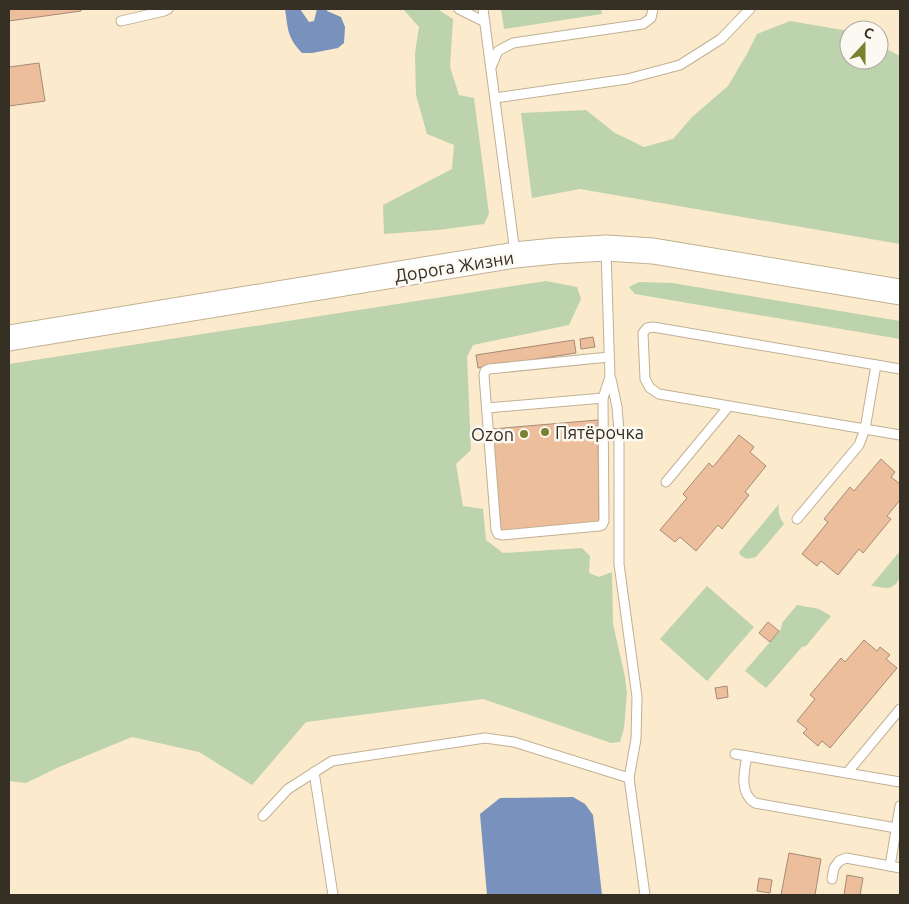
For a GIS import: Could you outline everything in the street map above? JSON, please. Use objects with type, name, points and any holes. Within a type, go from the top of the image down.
[{"type":"main road","name":"Дорога Жизни","points":[[9,338],[554,250],[606,248],[653,251],[900,292]]},
{"type":"lane","points":[[121,21],[168,9]]},
{"type":"lane","points":[[459,9],[485,22]]},
{"type":"lane","points":[[483,9],[516,255]]},
{"type":"lane","points":[[491,68],[498,51],[513,43],[643,24],[651,18],[653,9]]},
{"type":"lane","points":[[495,98],[627,79],[680,65],[721,39],[750,9]]},
{"type":"lane","points":[[606,248],[610,377],[617,407],[619,432],[619,564],[637,698],[636,739],[629,778],[645,895]]},
{"type":"lane","points":[[900,369],[653,327],[647,328],[643,333],[646,379],[650,388],[658,394],[900,435]]},
{"type":"lane","points":[[610,357],[489,369],[485,371],[487,429],[496,530],[498,534],[602,525],[604,521],[603,398],[610,377]]},
{"type":"lane","points":[[797,519],[859,445],[866,429],[876,365]]},
{"type":"lane","points":[[487,408],[603,398]]},
{"type":"lane","points":[[666,482],[729,406]]},
{"type":"lane","points":[[847,773],[900,709]]},
{"type":"lane","points":[[263,816],[288,789],[332,761],[485,738],[514,742],[629,778]]},
{"type":"lane","points":[[735,754],[900,782]]},
{"type":"lane","points":[[747,756],[744,775],[746,795],[754,804],[898,824]]},
{"type":"lane","points":[[314,772],[333,895]]},
{"type":"lane","points":[[890,866],[900,806]]},
{"type":"lane","points":[[832,879],[834,868],[838,861],[846,858],[900,868]]},
{"type":"green space","points":[[403,9],[437,9],[453,19],[450,67],[459,95],[474,98],[489,214],[484,224],[384,234],[383,205],[452,169],[454,145],[427,134],[416,95],[415,53],[419,27]]},
{"type":"green space","points":[[501,9],[601,9],[602,14],[504,29]]},
{"type":"green space","points":[[790,21],[839,29],[839,70],[889,70],[889,50],[900,56],[900,244],[580,189],[532,198],[521,113],[586,110],[615,133],[644,147],[673,139],[692,117],[728,86],[757,34]]},
{"type":"green space","points":[[546,281],[577,287],[581,299],[569,325],[473,345],[467,357],[471,450],[456,464],[463,506],[483,509],[486,540],[503,553],[582,548],[590,556],[589,573],[599,577],[612,572],[613,624],[627,693],[624,728],[620,742],[611,743],[483,699],[306,722],[252,785],[199,752],[132,737],[59,767],[26,783],[9,781],[9,364]]},
{"type":"green space","points":[[639,282],[672,283],[900,321],[900,339],[635,294],[629,287]]},
{"type":"green space","points":[[779,504],[779,514],[784,524],[756,557],[742,557],[739,553],[740,551]]},
{"type":"green space","points":[[900,551],[901,567],[897,583],[887,588],[871,586]]},
{"type":"green space","points":[[707,586],[754,627],[707,681],[660,639]]},
{"type":"green space","points":[[797,605],[819,609],[831,616],[806,646],[802,647],[766,688],[745,671],[781,629],[782,623]]},
{"type":"water","points":[[285,9],[300,9],[309,22],[314,21],[317,9],[327,9],[327,11],[341,17],[345,27],[344,43],[338,48],[302,53],[291,37]]},
{"type":"water","points":[[573,797],[585,804],[593,815],[602,895],[487,895],[480,814],[500,798]]},
{"type":"building","points":[[9,9],[81,9],[81,11],[9,21]]},
{"type":"building","points":[[39,63],[45,101],[9,106],[9,67]]},
{"type":"building","points":[[593,337],[595,347],[581,349],[580,339]]},
{"type":"building","points":[[574,340],[576,353],[478,368],[476,355]]},
{"type":"building","points":[[598,420],[599,523],[501,531],[492,429]]},
{"type":"building","points":[[739,435],[754,447],[750,452],[766,466],[745,492],[749,495],[722,529],[718,525],[696,551],[680,537],[675,542],[660,530],[687,498],[683,494],[709,463],[713,467]]},
{"type":"building","points":[[881,459],[895,472],[891,477],[900,484],[900,500],[887,516],[891,519],[863,553],[859,549],[838,575],[821,561],[817,566],[802,554],[828,522],[824,519],[850,487],[854,491]]},
{"type":"building","points":[[768,622],[779,631],[770,642],[759,633]]},
{"type":"building","points":[[864,640],[877,651],[880,647],[890,655],[886,659],[897,668],[830,748],[822,741],[818,746],[803,733],[807,729],[797,721],[815,699],[810,695],[841,658],[845,662]]},
{"type":"building","points":[[727,686],[728,697],[717,699],[715,688]]},
{"type":"building","points":[[789,853],[821,859],[815,895],[781,895]]},
{"type":"building","points":[[847,875],[863,878],[860,895],[844,895]]},
{"type":"building","points":[[759,878],[772,880],[770,893],[757,891]]},
{"type":"place","name":"Пятёрочка","points":[[545,432]]},
{"type":"place","name":"Ozon","points":[[524,434]]}]
